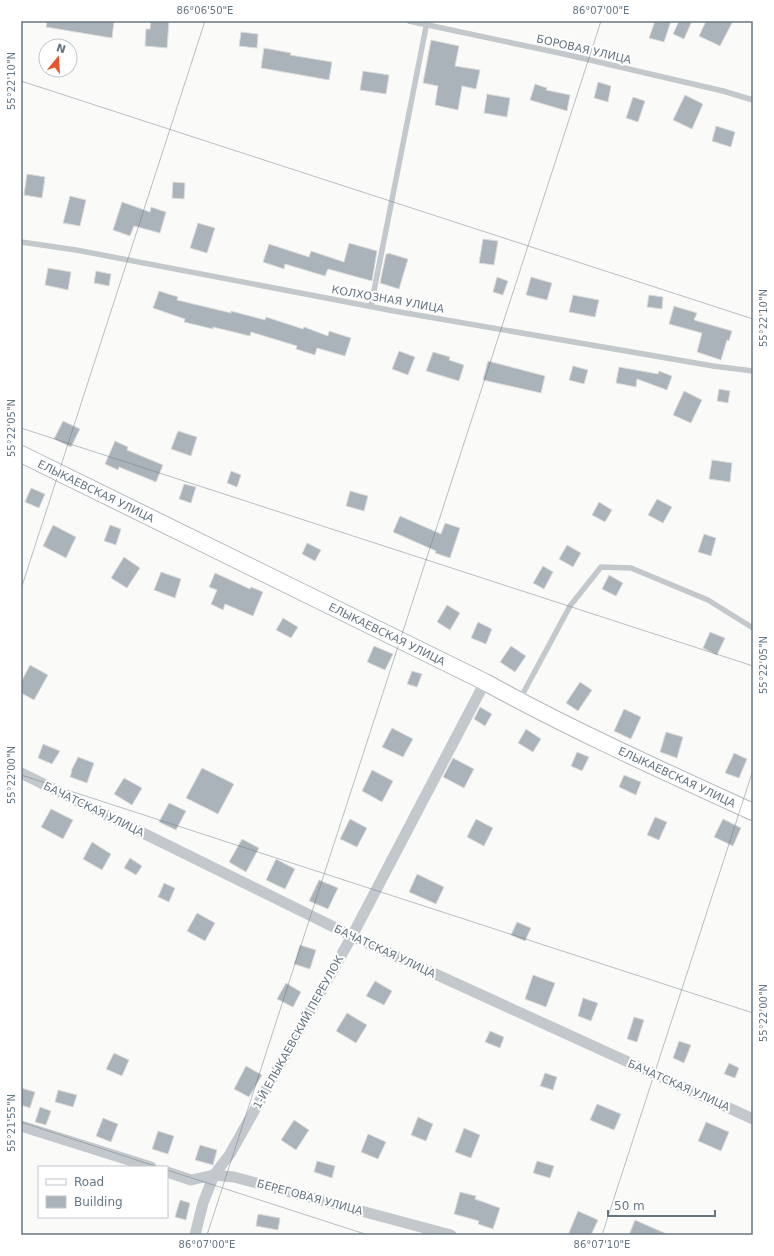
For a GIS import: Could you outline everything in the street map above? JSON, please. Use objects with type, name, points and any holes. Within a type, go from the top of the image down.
[{"type":"street","name":"ЕЛЫКАЕВСКАЯ УЛИЦА","points":[[21,454],[485,682],[519,701],[651,765],[753,812]]},
{"type":"street","name":"1-Й ЕЛЫКАЕВСКИЙ ПЕРЕУЛОК","points":[[195,1235],[203,1203],[214,1175],[230,1154],[352,936],[485,682]]},
{"type":"street","name":"БАЧАТСКАЯ УЛИЦА","points":[[21,773],[352,936],[753,1119]]},
{"type":"street","points":[[21,1126],[148,1166]]},
{"type":"street","name":"БЕРЕГОВАЯ УЛИЦА","points":[[168,1172],[191,1180],[214,1175],[234,1177],[452,1235]]},
{"type":"lane","name":"БОРОВАЯ УЛИЦА","points":[[409,21],[427,23],[579,57],[723,91],[753,100]]},
{"type":"lane","points":[[371,306],[427,23]]},
{"type":"lane","name":"КОЛХОЗНАЯ УЛИЦА","points":[[21,242],[76,250],[371,306],[713,366],[753,371]]},
{"type":"lane","points":[[519,701],[570,606],[601,567],[631,568],[708,600],[753,628]]},
{"type":"building","points":[[47,21],[114,21],[112,38],[46,27]]},
{"type":"building","points":[[151,21],[169,21],[167,48],[145,46],[146,29],[150,29]]},
{"type":"building","points":[[655,21],[671,21],[664,42],[649,38]]},
{"type":"building","points":[[679,21],[692,21],[684,39],[673,34]]},
{"type":"building","points":[[706,21],[733,21],[720,46],[699,36]]},
{"type":"building","points":[[241,32],[258,34],[257,48],[239,46]]},
{"type":"building","points":[[431,40],[459,46],[455,66],[480,70],[476,89],[462,86],[458,110],[435,105],[438,86],[423,83]]},
{"type":"building","points":[[264,48],[291,53],[290,55],[332,62],[329,80],[261,68]]},
{"type":"building","points":[[363,71],[389,75],[386,94],[360,90]]},
{"type":"building","points":[[598,82],[611,86],[608,102],[594,98]]},
{"type":"building","points":[[535,84],[547,88],[546,90],[570,95],[567,111],[530,100]]},
{"type":"building","points":[[487,94],[510,98],[507,117],[484,113]]},
{"type":"building","points":[[685,95],[703,104],[692,129],[673,120]]},
{"type":"building","points":[[633,97],[645,101],[638,122],[626,118]]},
{"type":"building","points":[[716,126],[735,132],[731,147],[712,141]]},
{"type":"building","points":[[27,174],[45,177],[42,198],[24,195]]},
{"type":"building","points":[[173,182],[185,183],[184,199],[172,198]]},
{"type":"building","points":[[70,196],[86,200],[80,226],[63,223]]},
{"type":"building","points":[[122,202],[150,212],[151,207],[166,212],[160,233],[134,226],[130,236],[113,230]]},
{"type":"building","points":[[198,223],[215,228],[207,253],[190,248]]},
{"type":"building","points":[[483,239],[498,241],[494,265],[479,263]]},
{"type":"building","points":[[349,243],[377,251],[372,281],[328,269],[325,276],[285,264],[284,269],[263,262],[269,244],[309,257],[311,251],[344,262]]},
{"type":"building","points":[[388,253],[408,259],[399,289],[380,283],[386,254]]},
{"type":"building","points":[[48,268],[71,272],[68,290],[45,285]]},
{"type":"building","points":[[96,271],[111,274],[109,286],[94,283]]},
{"type":"building","points":[[497,277],[508,281],[503,295],[493,292]]},
{"type":"building","points":[[531,277],[552,283],[547,300],[526,295]]},
{"type":"building","points":[[159,291],[178,297],[177,300],[231,313],[231,311],[265,320],[266,317],[303,329],[304,327],[328,336],[329,331],[351,338],[345,356],[317,348],[315,355],[296,349],[297,346],[251,332],[250,336],[184,322],[185,319],[153,308]]},
{"type":"building","points":[[573,295],[599,300],[595,317],[569,312]]},
{"type":"building","points":[[649,295],[663,297],[662,309],[647,307]]},
{"type":"building","points":[[674,306],[697,313],[694,320],[732,331],[729,341],[727,340],[721,360],[697,352],[702,333],[669,324]]},
{"type":"building","points":[[399,351],[415,357],[408,375],[392,369]]},
{"type":"building","points":[[433,352],[450,357],[449,360],[464,365],[459,381],[426,371]]},
{"type":"building","points":[[488,361],[545,376],[541,393],[483,380]]},
{"type":"building","points":[[573,366],[588,370],[584,384],[569,380]]},
{"type":"building","points":[[619,367],[658,374],[659,371],[672,376],[667,390],[637,379],[636,387],[616,383]]},
{"type":"building","points":[[719,389],[730,391],[728,403],[717,401]]},
{"type":"building","points":[[684,391],[702,400],[691,423],[673,415]]},
{"type":"building","points":[[63,421],[80,429],[71,447],[54,439]]},
{"type":"building","points":[[178,431],[197,437],[191,456],[171,449]]},
{"type":"building","points":[[115,441],[128,447],[127,450],[163,465],[156,482],[119,467],[118,470],[105,464]]},
{"type":"building","points":[[712,460],[732,463],[730,482],[709,479]]},
{"type":"building","points":[[231,471],[241,475],[237,487],[227,483]]},
{"type":"building","points":[[184,484],[196,487],[191,503],[179,499]]},
{"type":"building","points":[[31,488],[45,494],[39,508],[25,502]]},
{"type":"building","points":[[350,491],[368,496],[364,511],[346,506]]},
{"type":"building","points":[[657,499],[672,507],[663,523],[648,515]]},
{"type":"building","points":[[599,502],[612,510],[605,522],[592,515]]},
{"type":"building","points":[[400,516],[441,534],[445,523],[460,528],[450,558],[435,553],[436,551],[393,532]]},
{"type":"building","points":[[53,525],[76,537],[66,558],[43,546]]},
{"type":"building","points":[[110,525],[121,529],[116,545],[104,541]]},
{"type":"building","points":[[704,534],[716,538],[711,556],[698,552]]},
{"type":"building","points":[[307,543],[321,550],[315,561],[302,554]]},
{"type":"building","points":[[567,545],[581,553],[573,567],[559,559]]},
{"type":"building","points":[[124,557],[140,568],[127,588],[111,578]]},
{"type":"building","points":[[543,566],[553,572],[544,589],[533,583]]},
{"type":"building","points":[[161,572],[181,579],[175,598],[154,590]]},
{"type":"building","points":[[215,573],[250,589],[251,587],[263,592],[253,616],[225,604],[223,610],[211,604],[217,590],[209,587]]},
{"type":"building","points":[[609,575],[623,583],[616,596],[602,589]]},
{"type":"building","points":[[447,605],[460,613],[450,630],[437,622]]},
{"type":"building","points":[[283,618],[298,627],[291,638],[276,630]]},
{"type":"building","points":[[478,622],[492,629],[486,644],[471,638]]},
{"type":"building","points":[[710,632],[725,638],[717,655],[703,648]]},
{"type":"building","points":[[374,646],[393,654],[385,670],[367,662]]},
{"type":"building","points":[[511,646],[526,656],[515,672],[500,662]]},
{"type":"building","points":[[30,665],[48,675],[34,700],[21,693],[21,682]]},
{"type":"building","points":[[412,671],[422,674],[417,687],[407,684]]},
{"type":"building","points":[[580,682],[592,690],[578,711],[566,703]]},
{"type":"building","points":[[480,707],[492,714],[485,726],[474,719]]},
{"type":"building","points":[[624,709],[641,717],[631,739],[614,731]]},
{"type":"building","points":[[392,728],[413,739],[403,757],[382,747]]},
{"type":"building","points":[[526,729],[541,739],[533,752],[518,743]]},
{"type":"building","points":[[666,732],[683,737],[677,758],[660,752]]},
{"type":"building","points":[[43,744],[60,751],[52,764],[38,758]]},
{"type":"building","points":[[577,752],[589,757],[582,771],[571,766]]},
{"type":"building","points":[[734,753],[747,759],[739,778],[725,773]]},
{"type":"building","points":[[78,757],[94,763],[87,783],[70,777],[71,771]]},
{"type":"building","points":[[453,758],[474,769],[464,788],[443,777]]},
{"type":"building","points":[[202,768],[234,784],[218,814],[186,798]]},
{"type":"building","points":[[372,770],[393,781],[382,802],[362,791]]},
{"type":"building","points":[[624,775],[641,782],[636,795],[619,787]]},
{"type":"building","points":[[124,778],[142,788],[132,805],[114,794]]},
{"type":"building","points":[[169,803],[186,811],[176,830],[159,822]]},
{"type":"building","points":[[51,809],[73,820],[63,839],[41,827]]},
{"type":"building","points":[[655,817],[667,822],[659,840],[647,835]]},
{"type":"building","points":[[350,819],[367,828],[357,847],[340,839]]},
{"type":"building","points":[[476,819],[493,828],[484,846],[467,837]]},
{"type":"building","points":[[723,819],[741,828],[733,846],[714,837]]},
{"type":"building","points":[[242,839],[259,848],[246,872],[229,862]]},
{"type":"building","points":[[92,842],[111,854],[102,870],[83,859]]},
{"type":"building","points":[[130,858],[142,866],[136,875],[124,868]]},
{"type":"building","points":[[276,859],[295,869],[285,889],[266,880]]},
{"type":"building","points":[[417,874],[444,887],[436,904],[409,892]]},
{"type":"building","points":[[319,880],[338,888],[328,909],[309,901]]},
{"type":"building","points":[[164,883],[175,888],[169,902],[158,897]]},
{"type":"building","points":[[197,913],[215,923],[205,941],[187,931]]},
{"type":"building","points":[[517,922],[531,928],[525,941],[511,935]]},
{"type":"building","points":[[300,945],[316,950],[310,969],[294,964]]},
{"type":"building","points":[[533,975],[555,983],[546,1007],[525,999]]},
{"type":"building","points":[[375,981],[392,991],[384,1005],[366,996]]},
{"type":"building","points":[[286,983],[301,992],[293,1007],[277,999]]},
{"type":"building","points":[[583,998],[598,1003],[591,1021],[578,1016]]},
{"type":"building","points":[[347,1013],[367,1025],[356,1043],[336,1031]]},
{"type":"building","points":[[634,1017],[644,1020],[637,1042],[627,1039]]},
{"type":"building","points":[[490,1031],[504,1037],[500,1048],[485,1042]]},
{"type":"building","points":[[679,1041],[691,1045],[684,1063],[673,1058]]},
{"type":"building","points":[[114,1053],[129,1060],[122,1076],[106,1069]]},
{"type":"building","points":[[729,1063],[739,1068],[735,1078],[724,1074]]},
{"type":"building","points":[[246,1066],[262,1075],[249,1097],[234,1089]]},
{"type":"building","points":[[545,1073],[557,1077],[553,1090],[540,1086]]},
{"type":"building","points":[[21,1088],[35,1092],[30,1108],[21,1105]]},
{"type":"building","points":[[58,1090],[77,1095],[73,1107],[55,1102]]},
{"type":"building","points":[[597,1104],[621,1114],[614,1130],[590,1120]]},
{"type":"building","points":[[40,1107],[51,1111],[46,1125],[35,1122]]},
{"type":"building","points":[[418,1117],[433,1124],[426,1141],[411,1135]]},
{"type":"building","points":[[103,1118],[118,1124],[111,1142],[96,1136]]},
{"type":"building","points":[[294,1120],[309,1130],[296,1150],[281,1140]]},
{"type":"building","points":[[706,1122],[729,1132],[721,1151],[698,1141]]},
{"type":"building","points":[[464,1128],[480,1135],[471,1158],[455,1152]]},
{"type":"building","points":[[158,1131],[174,1136],[168,1154],[152,1149]]},
{"type":"building","points":[[368,1134],[386,1142],[378,1159],[361,1152]]},
{"type":"building","points":[[200,1145],[217,1150],[213,1165],[195,1160]]},
{"type":"building","points":[[317,1161],[335,1166],[332,1178],[314,1172]]},
{"type":"building","points":[[537,1161],[554,1166],[550,1178],[533,1173]]},
{"type":"building","points":[[460,1192],[476,1196],[475,1199],[500,1208],[493,1229],[478,1224],[479,1221],[454,1214]]},
{"type":"building","points":[[180,1200],[190,1203],[186,1220],[175,1217]]},
{"type":"building","points":[[578,1211],[598,1220],[591,1235],[568,1235]]},
{"type":"building","points":[[258,1214],[280,1218],[278,1230],[256,1226]]},
{"type":"building","points":[[635,1220],[669,1235],[629,1235]]}]
